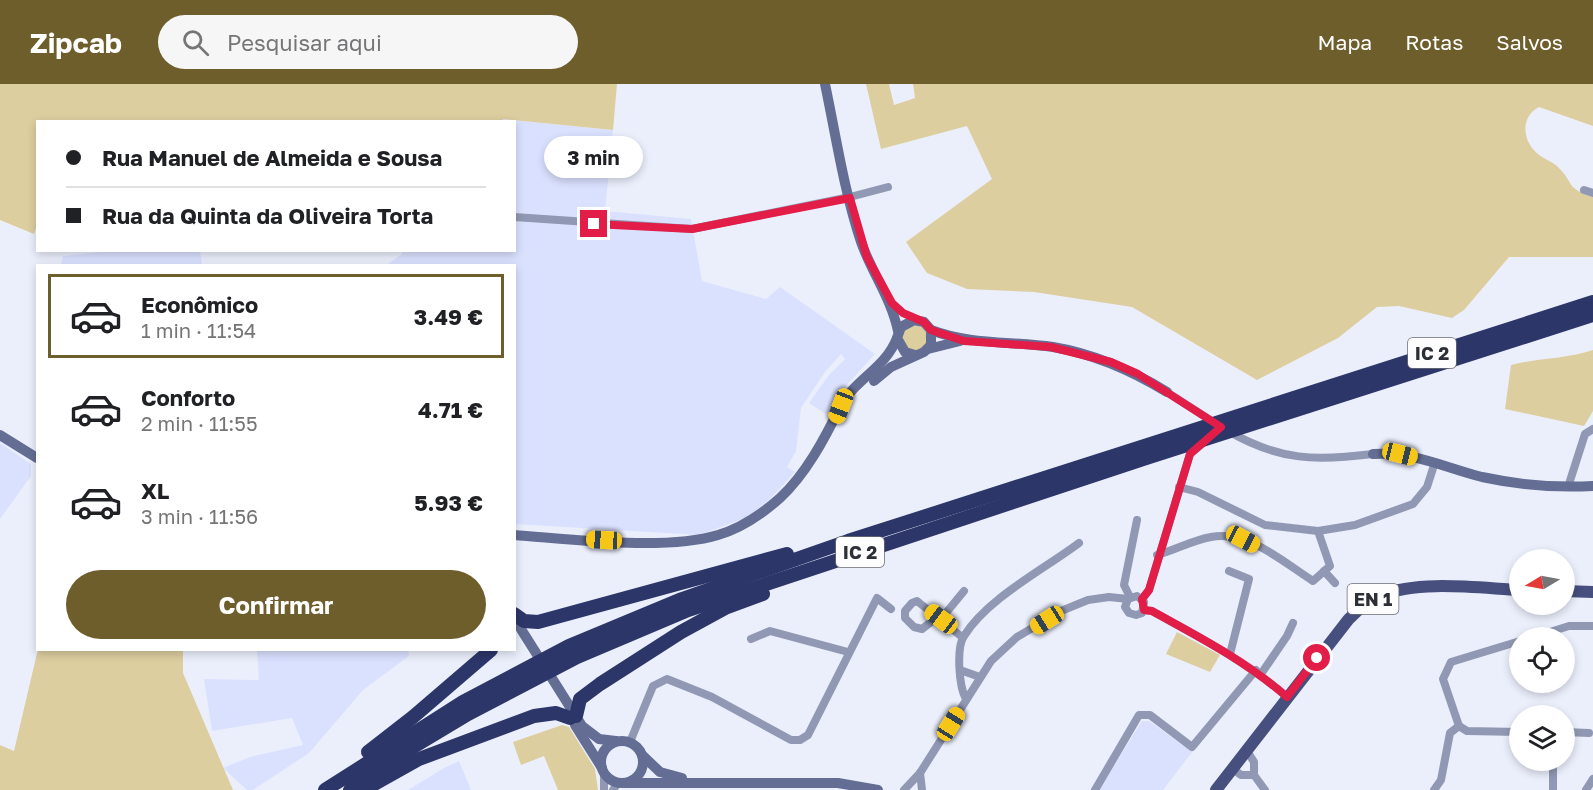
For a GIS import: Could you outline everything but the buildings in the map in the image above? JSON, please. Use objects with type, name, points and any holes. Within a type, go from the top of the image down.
[{"type":"highway","name":"IC 2","points":[[350,790],[458,720],[577,657],[688,610],[850,548],[1133,450],[1593,302]]},
{"type":"highway","name":"IC 2","points":[[328,788],[464,702],[569,646],[682,599],[1146,458],[1593,315]]},
{"type":"highway","points":[[516,617],[524,621],[538,622],[801,550],[850,548]]},
{"type":"highway","points":[[362,790],[419,759],[534,716],[556,713],[573,717],[580,699],[681,632],[725,608],[802,578],[850,548]]},
{"type":"highway","points":[[328,788],[357,760],[413,717],[490,651]]},
{"type":"main road","name":"EN 1","points":[[1216,790],[1348,620],[1368,601],[1380,595],[1418,587],[1509,590]]},
{"type":"main road","points":[[1575,591],[1593,592]]},
{"type":"street","points":[[825,84],[850,198],[867,257],[892,303],[898,335],[905,352],[915,355]]},
{"type":"street","points":[[516,217],[692,229],[850,198],[888,187]]},
{"type":"street","points":[[1584,190],[1593,193]]},
{"type":"street","points":[[892,303],[914,320],[924,322],[931,330],[964,341],[1051,347],[1120,366],[1246,441],[1292,457],[1318,460],[1373,454],[1400,454],[1493,479],[1524,484],[1593,486]]},
{"type":"street","points":[[836,420],[841,406],[855,389],[887,359],[904,323],[914,320]]},
{"type":"street","points":[[928,349],[932,340],[931,330]]},
{"type":"street","points":[[516,536],[665,542],[709,537],[734,529],[752,520],[782,497],[799,476],[836,420],[881,374],[928,349],[964,341]]},
{"type":"street","points":[[1144,610],[1142,599],[1149,590],[1157,555],[1190,454],[1221,427]]},
{"type":"street","points":[[0,429],[36,448]]},
{"type":"street","points":[[1568,487],[1585,434],[1593,429]]},
{"type":"street","points":[[0,435],[36,457]]},
{"type":"street","points":[[1179,487],[1198,492],[1265,525],[1318,531],[1355,525],[1413,504],[1427,487],[1435,462]]},
{"type":"street","points":[[1127,611],[1129,598],[1124,585],[1137,520]]},
{"type":"street","points":[[1157,555],[1210,537],[1229,536],[1243,539],[1313,580],[1330,566],[1318,531]]},
{"type":"street","points":[[966,699],[961,690],[962,637],[991,606],[1079,543]]},
{"type":"street","points":[[1230,571],[1249,579],[1230,654]]},
{"type":"street","points":[[1324,571],[1335,583]]},
{"type":"street","points":[[962,637],[941,619],[917,601],[905,611],[905,618],[914,627],[922,629],[931,622],[941,619],[964,591]]},
{"type":"street","points":[[904,790],[920,773],[991,661],[1017,637],[1061,611],[1088,600],[1109,597],[1142,599]]},
{"type":"street","points":[[1109,597],[1136,615],[1144,610],[1152,611],[1230,654],[1258,672],[1287,697]]},
{"type":"street","points":[[630,742],[654,686],[667,679],[712,697],[791,740],[800,741],[808,735],[877,598],[891,609]]},
{"type":"street","points":[[516,620],[603,771],[619,785],[694,782],[838,783],[878,790]]},
{"type":"street","points":[[1095,790],[1139,715],[1150,715],[1192,747],[1258,672],[1287,636],[1293,623]]},
{"type":"street","points":[[1566,627],[1593,626]]},
{"type":"street","points":[[751,639],[770,631],[848,652]]},
{"type":"street","points":[[516,632],[526,641]]},
{"type":"street","points":[[1509,644],[1451,662],[1443,679],[1459,726],[1467,731],[1509,732]]},
{"type":"street","points":[[960,670],[980,677]]},
{"type":"street","points":[[573,717],[599,740],[630,742],[660,772],[694,782]]},
{"type":"street","points":[[1434,790],[1441,780],[1450,733],[1459,726]]},
{"type":"street","points":[[1575,732],[1589,733]]},
{"type":"street","points":[[604,790],[601,762],[605,749],[616,741]]},
{"type":"street","points":[[1246,751],[1254,762],[1254,775],[1265,790]]},
{"type":"street","points":[[619,785],[633,781],[642,770],[642,755]]},
{"type":"street","points":[[1233,769],[1242,775],[1254,775]]},
{"type":"street","points":[[1553,771],[1553,790]]},
{"type":"street","points":[[920,773],[922,790]]},
{"type":"street","points":[[1586,790],[1593,779]]},
{"type":"shaded area","points":[[0,84],[617,84],[613,130],[503,119],[36,120],[36,228],[34,234],[0,220]]},
{"type":"shaded area","points":[[866,84],[889,84],[894,105],[915,98],[913,84],[1593,84],[1593,126],[1539,107],[1529,117],[1525,129],[1529,143],[1538,154],[1558,167],[1574,188],[1593,197],[1593,257],[1509,257],[1464,310],[1452,318],[1399,306],[1377,307],[1338,338],[1257,380],[1132,307],[1034,292],[967,289],[927,273],[906,242],[992,179],[967,126],[881,149]]},
{"type":"shaded area","points":[[516,120],[613,130],[605,211],[691,219],[702,281],[766,299],[780,287],[875,354],[844,388],[826,414],[809,403],[829,375],[845,359],[841,354],[825,372],[801,408],[796,451],[787,467],[795,472],[770,499],[748,517],[699,535],[516,524],[516,264],[388,264],[402,252],[516,252]]},
{"type":"shaded area","points":[[98,252],[200,252],[202,264],[61,264],[63,256]]},
{"type":"shaded area","points":[[915,325],[924,329],[928,338],[924,347],[915,351],[906,347],[902,338],[906,329]]},
{"type":"shaded area","points":[[1593,350],[1593,411],[1584,426],[1505,409],[1511,365]]},
{"type":"shaded area","points":[[0,443],[31,464],[31,476],[0,519]]},
{"type":"shaded area","points":[[1177,632],[1220,655],[1210,672],[1166,654]]},
{"type":"shaded area","points":[[38,651],[183,651],[183,673],[233,790],[0,790],[0,745],[14,751]]},
{"type":"shaded area","points":[[257,651],[408,651],[409,656],[363,690],[309,753],[253,790],[247,790],[223,768],[250,757],[303,745],[292,718],[212,731],[204,679],[259,680]]},
{"type":"shaded area","points":[[1142,721],[1149,721],[1192,752],[1163,790],[1099,790]]},
{"type":"shaded area","points":[[562,725],[569,727],[595,769],[598,790],[558,790],[544,756],[521,765],[513,742]]},
{"type":"shaded area","points":[[459,761],[471,790],[408,790],[444,768]]},
{"type":"route","points":[[594,224],[702,228],[850,198],[867,257],[892,303],[914,320],[924,322],[931,330],[964,341],[1051,347],[1111,362],[1138,374],[1221,427],[1190,454],[1157,555],[1149,590],[1142,599],[1144,610],[1152,611],[1230,654],[1256,670],[1287,697],[1317,658]]}]
